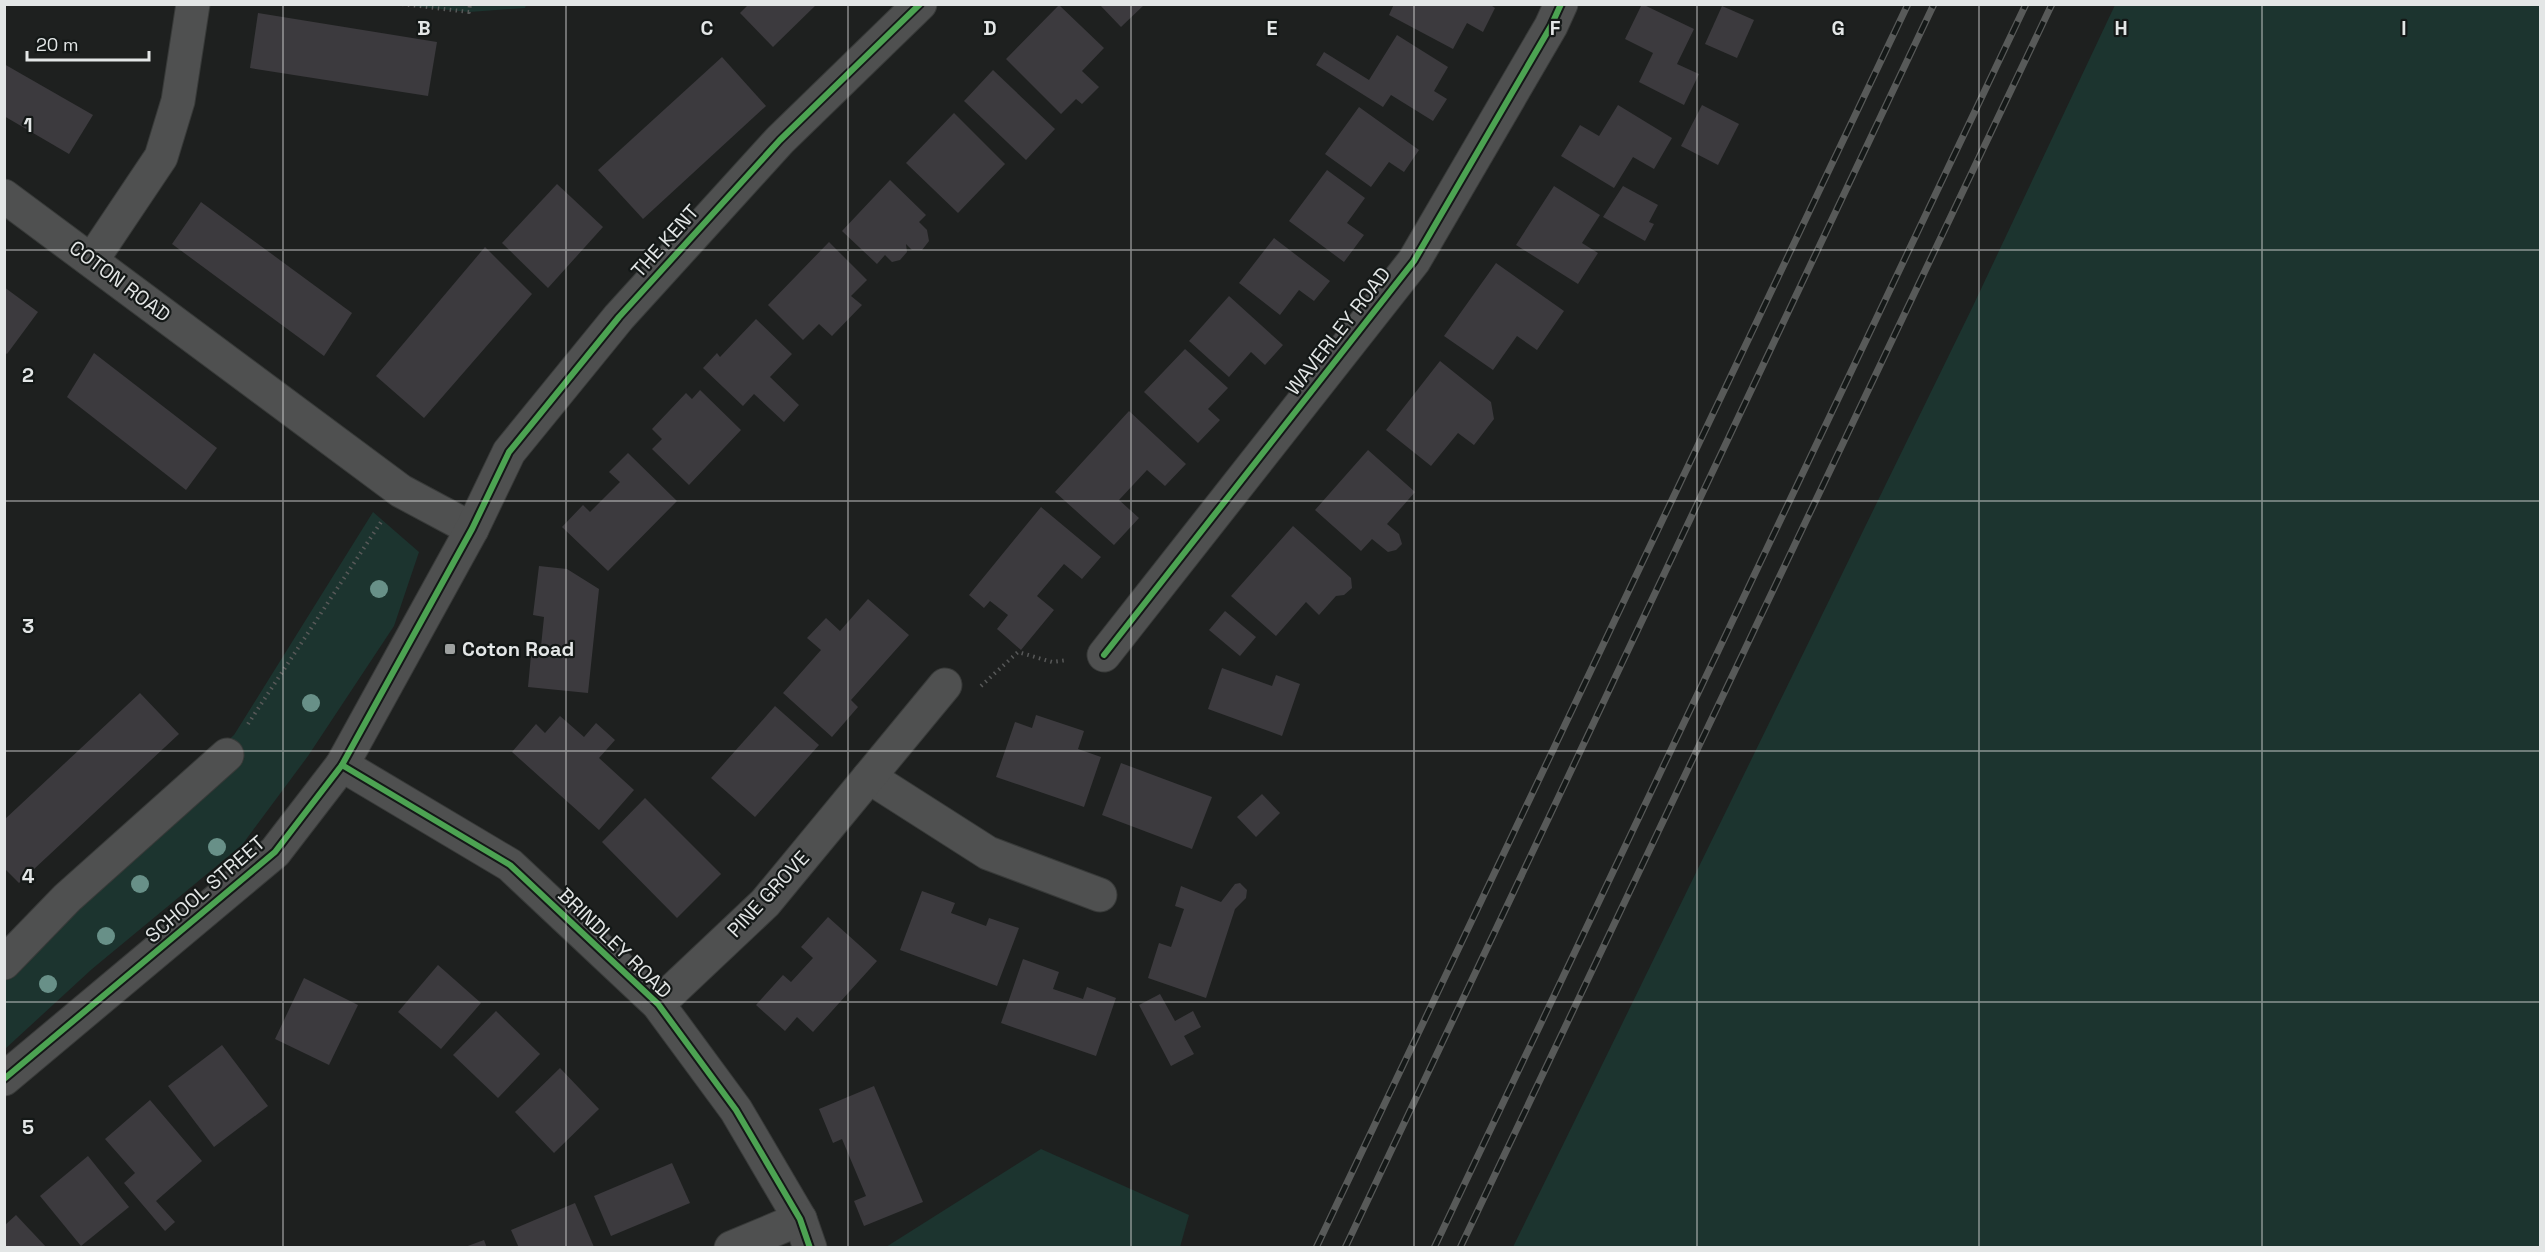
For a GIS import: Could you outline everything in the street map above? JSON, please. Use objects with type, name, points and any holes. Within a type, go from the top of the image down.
[{"type":"street","points":[[92,260],[161,157],[178,100],[193,4]]},
{"type":"street","name":"THE KENT","points":[[472,529],[509,452],[619,317],[780,140],[920,4]]},
{"type":"street","name":"WAVERLEY ROAD","points":[[1104,654],[1414,261],[1551,26],[1561,4]]},
{"type":"street","name":"COTON ROAD","points":[[4,196],[401,491],[446,518],[472,529]]},
{"type":"street","name":"SCHOOL STREET","points":[[4,1079],[275,852],[342,765],[472,529]]},
{"type":"street","name":"PINE GROVE","points":[[658,1004],[765,903],[945,685]]},
{"type":"street","points":[[4,963],[67,898],[227,755]]},
{"type":"street","name":"BRINDLEY ROAD","points":[[342,765],[510,865],[658,1004],[736,1110],[805,1233]]},
{"type":"street","points":[[869,777],[988,853],[1100,895]]},
{"type":"street","points":[[731,1248],[805,1233]]},
{"type":"path","points":[[402,4],[470,12],[470,4]]},
{"type":"path","points":[[227,755],[401,491]]},
{"type":"path","points":[[945,685],[984,686],[1018,652],[1053,662],[1104,654]]},
{"type":"green space","points":[[402,5],[526,5],[525,8],[469,12]]},
{"type":"green space","points":[[2115,5],[2540,5],[2540,1247],[1513,1247],[1973,306]]},
{"type":"green space","points":[[373,512],[419,552],[394,626],[308,756],[242,845],[92,969],[5,1049],[5,941],[234,735]]},
{"type":"green space","points":[[1041,1149],[1189,1215],[1180,1247],[886,1247]]},
{"type":"building","points":[[749,4],[817,4],[773,47],[740,13]]},
{"type":"building","points":[[1099,4],[1145,4],[1121,27]]},
{"type":"building","points":[[1394,4],[1489,4],[1495,8],[1483,32],[1467,23],[1453,49],[1389,15]]},
{"type":"building","points":[[1642,4],[1694,29],[1677,64],[1699,74],[1684,105],[1639,82],[1653,53],[1625,39]]},
{"type":"building","points":[[1059,5],[1104,48],[1082,71],[1099,87],[1082,104],[1076,99],[1061,114],[1006,59]]},
{"type":"building","points":[[1722,6],[1754,20],[1737,58],[1705,44]]},
{"type":"building","points":[[258,13],[437,42],[428,96],[250,68]]},
{"type":"building","points":[[1397,35],[1448,67],[1434,91],[1447,99],[1433,121],[1391,95],[1383,107],[1316,65],[1324,52],[1369,80]]},
{"type":"building","points":[[722,57],[766,106],[643,219],[598,170]]},
{"type":"building","points":[[4,64],[93,115],[69,154],[4,116]]},
{"type":"building","points":[[993,70],[1055,129],[1026,160],[964,101]]},
{"type":"building","points":[[1618,105],[1672,138],[1654,169],[1633,157],[1614,188],[1561,156],[1580,125],[1599,136]]},
{"type":"building","points":[[1702,105],[1739,124],[1718,165],[1681,146]]},
{"type":"building","points":[[1359,107],[1419,150],[1404,172],[1389,162],[1371,187],[1325,154]]},
{"type":"building","points":[[954,113],[1005,164],[958,213],[906,163]]},
{"type":"building","points":[[1327,170],[1365,198],[1347,223],[1364,235],[1344,262],[1289,221]]},
{"type":"building","points":[[890,180],[926,215],[919,222],[927,230],[929,241],[922,250],[912,250],[906,244],[907,252],[900,260],[892,262],[885,255],[877,264],[842,231]]},
{"type":"building","points":[[557,184],[603,227],[548,288],[502,243]]},
{"type":"building","points":[[1554,186],[1600,215],[1582,243],[1598,253],[1578,284],[1516,245]]},
{"type":"building","points":[[1623,186],[1658,205],[1649,222],[1654,224],[1645,241],[1603,217]]},
{"type":"building","points":[[201,202],[352,313],[324,356],[172,244]]},
{"type":"building","points":[[1274,238],[1330,281],[1314,301],[1299,290],[1280,315],[1239,283]]},
{"type":"building","points":[[829,242],[867,280],[851,296],[862,305],[832,336],[819,324],[803,340],[768,305]]},
{"type":"building","points":[[485,247],[532,294],[424,418],[376,376]]},
{"type":"building","points":[[1496,263],[1564,311],[1537,350],[1517,336],[1493,370],[1444,336]]},
{"type":"building","points":[[4,287],[38,312],[7,354],[4,352]]},
{"type":"building","points":[[1229,296],[1283,345],[1265,365],[1251,352],[1229,377],[1189,341]]},
{"type":"building","points":[[756,319],[792,354],[770,377],[799,405],[784,422],[754,394],[743,406],[703,368],[717,353],[720,357]]},
{"type":"building","points":[[1185,349],[1228,388],[1208,409],[1220,420],[1198,443],[1144,392]]},
{"type":"building","points":[[94,353],[217,448],[186,490],[67,397]]},
{"type":"building","points":[[1440,361],[1491,402],[1494,419],[1474,445],[1458,433],[1431,466],[1386,430]]},
{"type":"building","points":[[700,390],[741,430],[689,485],[652,449],[662,439],[652,429],[686,393],[692,399]]},
{"type":"building","points":[[1129,411],[1186,464],[1165,486],[1147,470],[1119,500],[1139,518],[1114,545],[1055,492]]},
{"type":"building","points":[[1368,450],[1415,492],[1387,524],[1399,534],[1402,544],[1396,550],[1388,552],[1372,539],[1361,551],[1315,510]]},
{"type":"building","points":[[628,453],[677,501],[608,571],[562,527],[583,505],[590,512],[620,482],[609,472]]},
{"type":"building","points":[[1041,507],[1101,557],[1082,579],[1064,564],[1037,596],[1054,610],[1021,650],[997,629],[1008,615],[990,601],[984,608],[969,595]]},
{"type":"building","points":[[1293,526],[1351,578],[1352,588],[1344,595],[1336,596],[1319,615],[1306,602],[1276,636],[1231,596]]},
{"type":"building","points":[[539,566],[567,569],[599,589],[588,693],[528,687],[531,655],[540,656],[544,617],[533,615]]},
{"type":"building","points":[[868,599],[909,635],[851,700],[858,707],[832,737],[783,693],[821,650],[807,638],[826,618],[840,631]]},
{"type":"building","points":[[1225,611],[1256,637],[1240,656],[1209,630]]},
{"type":"building","points":[[1222,668],[1272,686],[1276,675],[1300,684],[1282,736],[1208,709]]},
{"type":"building","points":[[140,693],[179,734],[19,883],[4,868],[4,820]]},
{"type":"building","points":[[775,706],[819,745],[755,817],[711,778]]},
{"type":"building","points":[[1036,715],[1084,731],[1078,749],[1101,757],[1084,807],[996,777],[1015,722],[1032,728]]},
{"type":"building","points":[[560,716],[584,737],[596,723],[615,740],[599,758],[634,790],[599,830],[512,752],[536,724],[545,733]]},
{"type":"building","points":[[1121,763],[1212,797],[1192,849],[1102,815]]},
{"type":"building","points":[[1262,794],[1280,813],[1256,837],[1237,817]]},
{"type":"building","points":[[645,798],[721,874],[677,918],[602,842]]},
{"type":"building","points":[[1240,883],[1247,890],[1246,898],[1235,909],[1206,998],[1148,978],[1159,943],[1171,947],[1184,909],[1175,906],[1181,886],[1221,902],[1235,884]]},
{"type":"building","points":[[922,891],[955,903],[951,913],[986,926],[989,918],[1019,928],[997,986],[900,950]]},
{"type":"building","points":[[828,917],[877,961],[813,1032],[797,1017],[785,1031],[756,1005],[783,975],[791,982],[813,958],[801,947]]},
{"type":"building","points":[[1023,959],[1059,972],[1053,989],[1083,999],[1087,987],[1116,998],[1096,1056],[1001,1023]]},
{"type":"building","points":[[438,965],[481,1003],[441,1049],[398,1012]]},
{"type":"building","points":[[304,978],[358,1005],[329,1065],[275,1039]]},
{"type":"building","points":[[1160,994],[1175,1021],[1193,1011],[1201,1027],[1184,1036],[1194,1054],[1171,1066],[1139,1005]]},
{"type":"building","points":[[496,1011],[540,1054],[498,1098],[453,1055]]},
{"type":"building","points":[[222,1045],[268,1106],[214,1147],[168,1086]]},
{"type":"building","points":[[560,1068],[599,1109],[554,1153],[515,1112]]},
{"type":"building","points":[[874,1086],[923,1202],[864,1226],[854,1201],[866,1196],[842,1139],[833,1143],[819,1109]]},
{"type":"building","points":[[150,1100],[202,1161],[156,1201],[175,1222],[165,1231],[124,1183],[135,1173],[105,1139]]},
{"type":"building","points":[[88,1156],[129,1207],[81,1246],[40,1196]]},
{"type":"building","points":[[672,1163],[690,1203],[611,1236],[594,1196]]},
{"type":"building","points":[[575,1203],[594,1247],[519,1248],[511,1230]]},
{"type":"building","points":[[16,1215],[47,1248],[4,1248],[4,1226]]},
{"type":"building","points":[[484,1240],[487,1248],[465,1248],[465,1247]]},
{"type":"railway","points":[[1316,1248],[1908,4]]},
{"type":"railway","points":[[1345,1248],[1934,4]]},
{"type":"railway","points":[[1434,1248],[2026,4]]},
{"type":"railway","points":[[1460,1248],[2052,4]]},
{"type":"cycle path","points":[[4,1079],[275,852],[342,765],[472,529],[509,452],[619,317],[780,140],[920,4]]},
{"type":"cycle path","points":[[1104,655],[1414,261],[1551,26],[1561,4]]},
{"type":"cycle path","points":[[342,765],[510,865],[658,1004],[736,1110],[800,1219],[810,1248]]},
{"type":"place","name":"Coton Road","points":[[450,649]]}]
